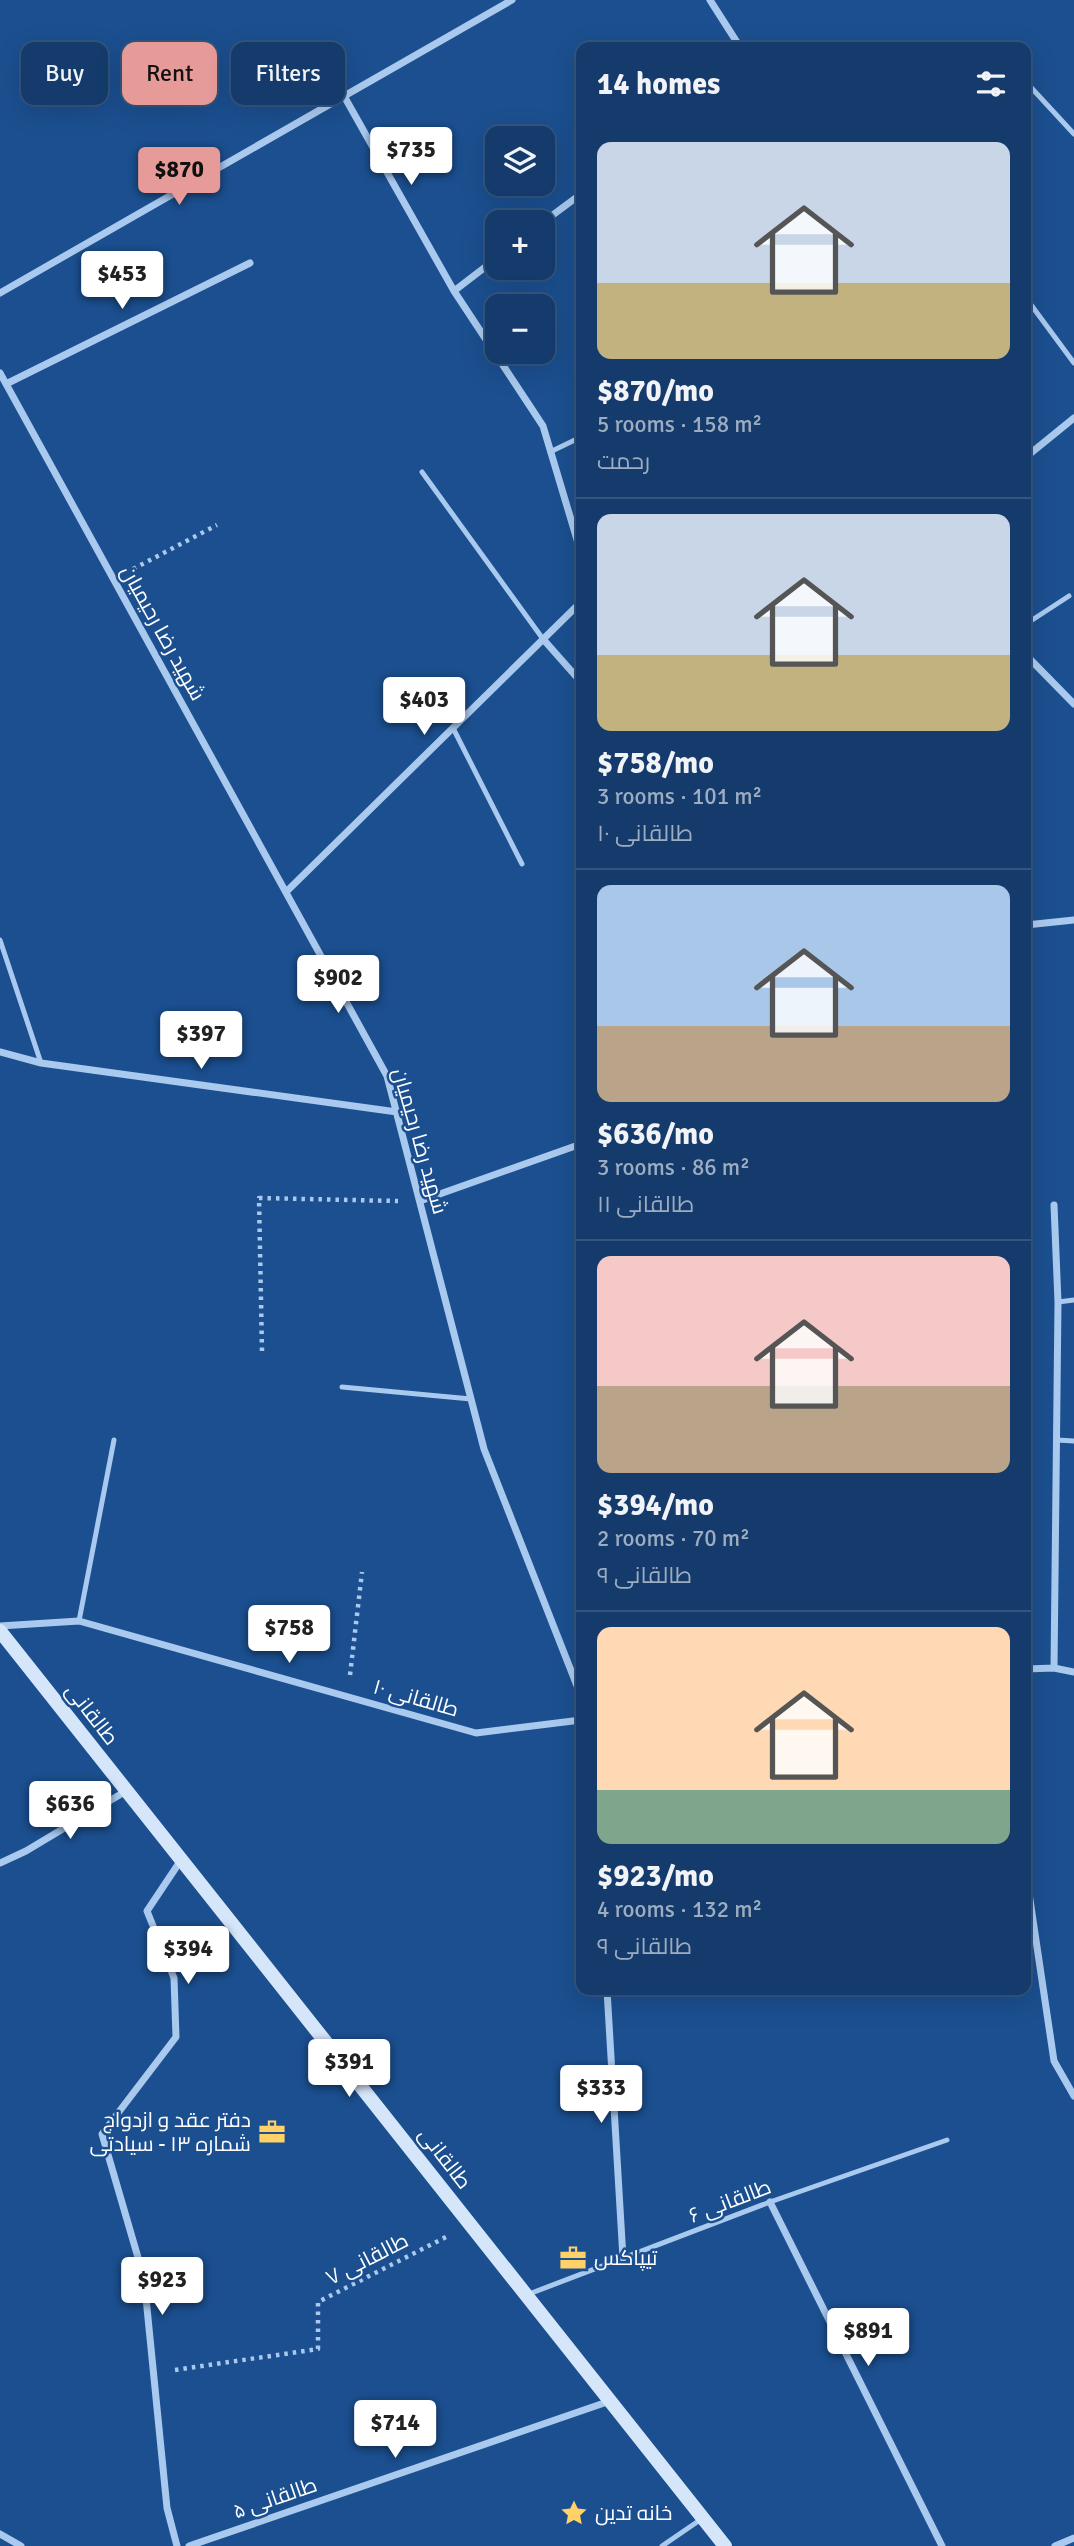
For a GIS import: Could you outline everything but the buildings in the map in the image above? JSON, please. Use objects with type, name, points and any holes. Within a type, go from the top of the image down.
[{"type":"main road","name":"طالقانی","points":[[0,1629],[725,2546]]},
{"type":"street","points":[[345,95],[512,0]]},
{"type":"street","points":[[710,0],[737,42]]},
{"type":"street","points":[[345,98],[454,291],[542,426],[576,537]]},
{"type":"street","points":[[0,293],[328,105]]},
{"type":"street","points":[[555,213],[576,198]]},
{"type":"street","points":[[6,384],[250,263]]},
{"type":"street","points":[[454,291],[485,267]]},
{"type":"street","name":"شهید رضا رحیمیان","points":[[0,373],[387,1076],[484,1449],[576,1683]]},
{"type":"street","points":[[1031,453],[1074,418]]},
{"type":"street","points":[[286,892],[576,607]]},
{"type":"street","points":[[543,639],[576,676]]},
{"type":"street","points":[[1031,660],[1074,704]]},
{"type":"street","points":[[1031,924],[1074,920]]},
{"type":"street","points":[[0,1052],[41,1063],[397,1112]]},
{"type":"street","points":[[420,1201],[576,1146]]},
{"type":"street","points":[[1054,1205],[1058,1302],[1054,1668]]},
{"type":"street","name":"طالقانی ۱۰","points":[[0,1629],[79,1620],[476,1733],[576,1721]]},
{"type":"street","points":[[1031,1669],[1054,1668],[1074,1672]]},
{"type":"street","points":[[0,1863],[26,1852],[126,1791]]},
{"type":"street","points":[[177,2546],[167,2508],[144,2278],[102,2134],[176,2037],[174,1978],[146,1911],[181,1859]]},
{"type":"street","points":[[1031,1907],[1054,2061],[1074,2096]]},
{"type":"street","points":[[607,1995],[623,2258]]},
{"type":"street","points":[[770,2202],[942,2546]]},
{"type":"street","name":"طالقانی ۵","points":[[189,2546],[610,2400]]},
{"type":"street","points":[[0,2534],[21,2546]]},
{"type":"street","points":[[1055,2546],[1074,2538]]},
{"type":"lane","points":[[1031,87],[1074,134]]},
{"type":"lane","points":[[1031,305],[1074,363]]},
{"type":"lane","points":[[550,452],[576,439]]},
{"type":"lane","points":[[422,472],[543,639]]},
{"type":"lane","points":[[1031,621],[1069,596]]},
{"type":"lane","points":[[453,728],[522,864]]},
{"type":"lane","points":[[0,940],[41,1063]]},
{"type":"lane","points":[[1058,1302],[1074,1300]]},
{"type":"lane","points":[[342,1387],[471,1399]]},
{"type":"lane","points":[[79,1620],[114,1440]]},
{"type":"lane","points":[[1057,1440],[1074,1441]]},
{"type":"lane","name":"طالقانی ۶","points":[[526,2295],[770,2202],[947,2140]]},
{"type":"lane","points":[[662,2546],[703,2518]]},
{"type":"path","points":[[114,579],[217,525]]},
{"type":"path","points":[[262,1351],[259,1198],[420,1201]]},
{"type":"path","points":[[347,1696],[362,1572]]},
{"type":"path","name":"طالقانی ۷","points":[[154,2373],[318,2349],[318,2302],[471,2225]]},
{"type":"place","name":"دفتر عقد و ازدواج شماره ۱۳ - سیادتی","points":[[272,2132]]},
{"type":"place","name":"تیپاکس","points":[[573,2258]]},
{"type":"place","name":"خانه تدین","points":[[574,2513]]}]
